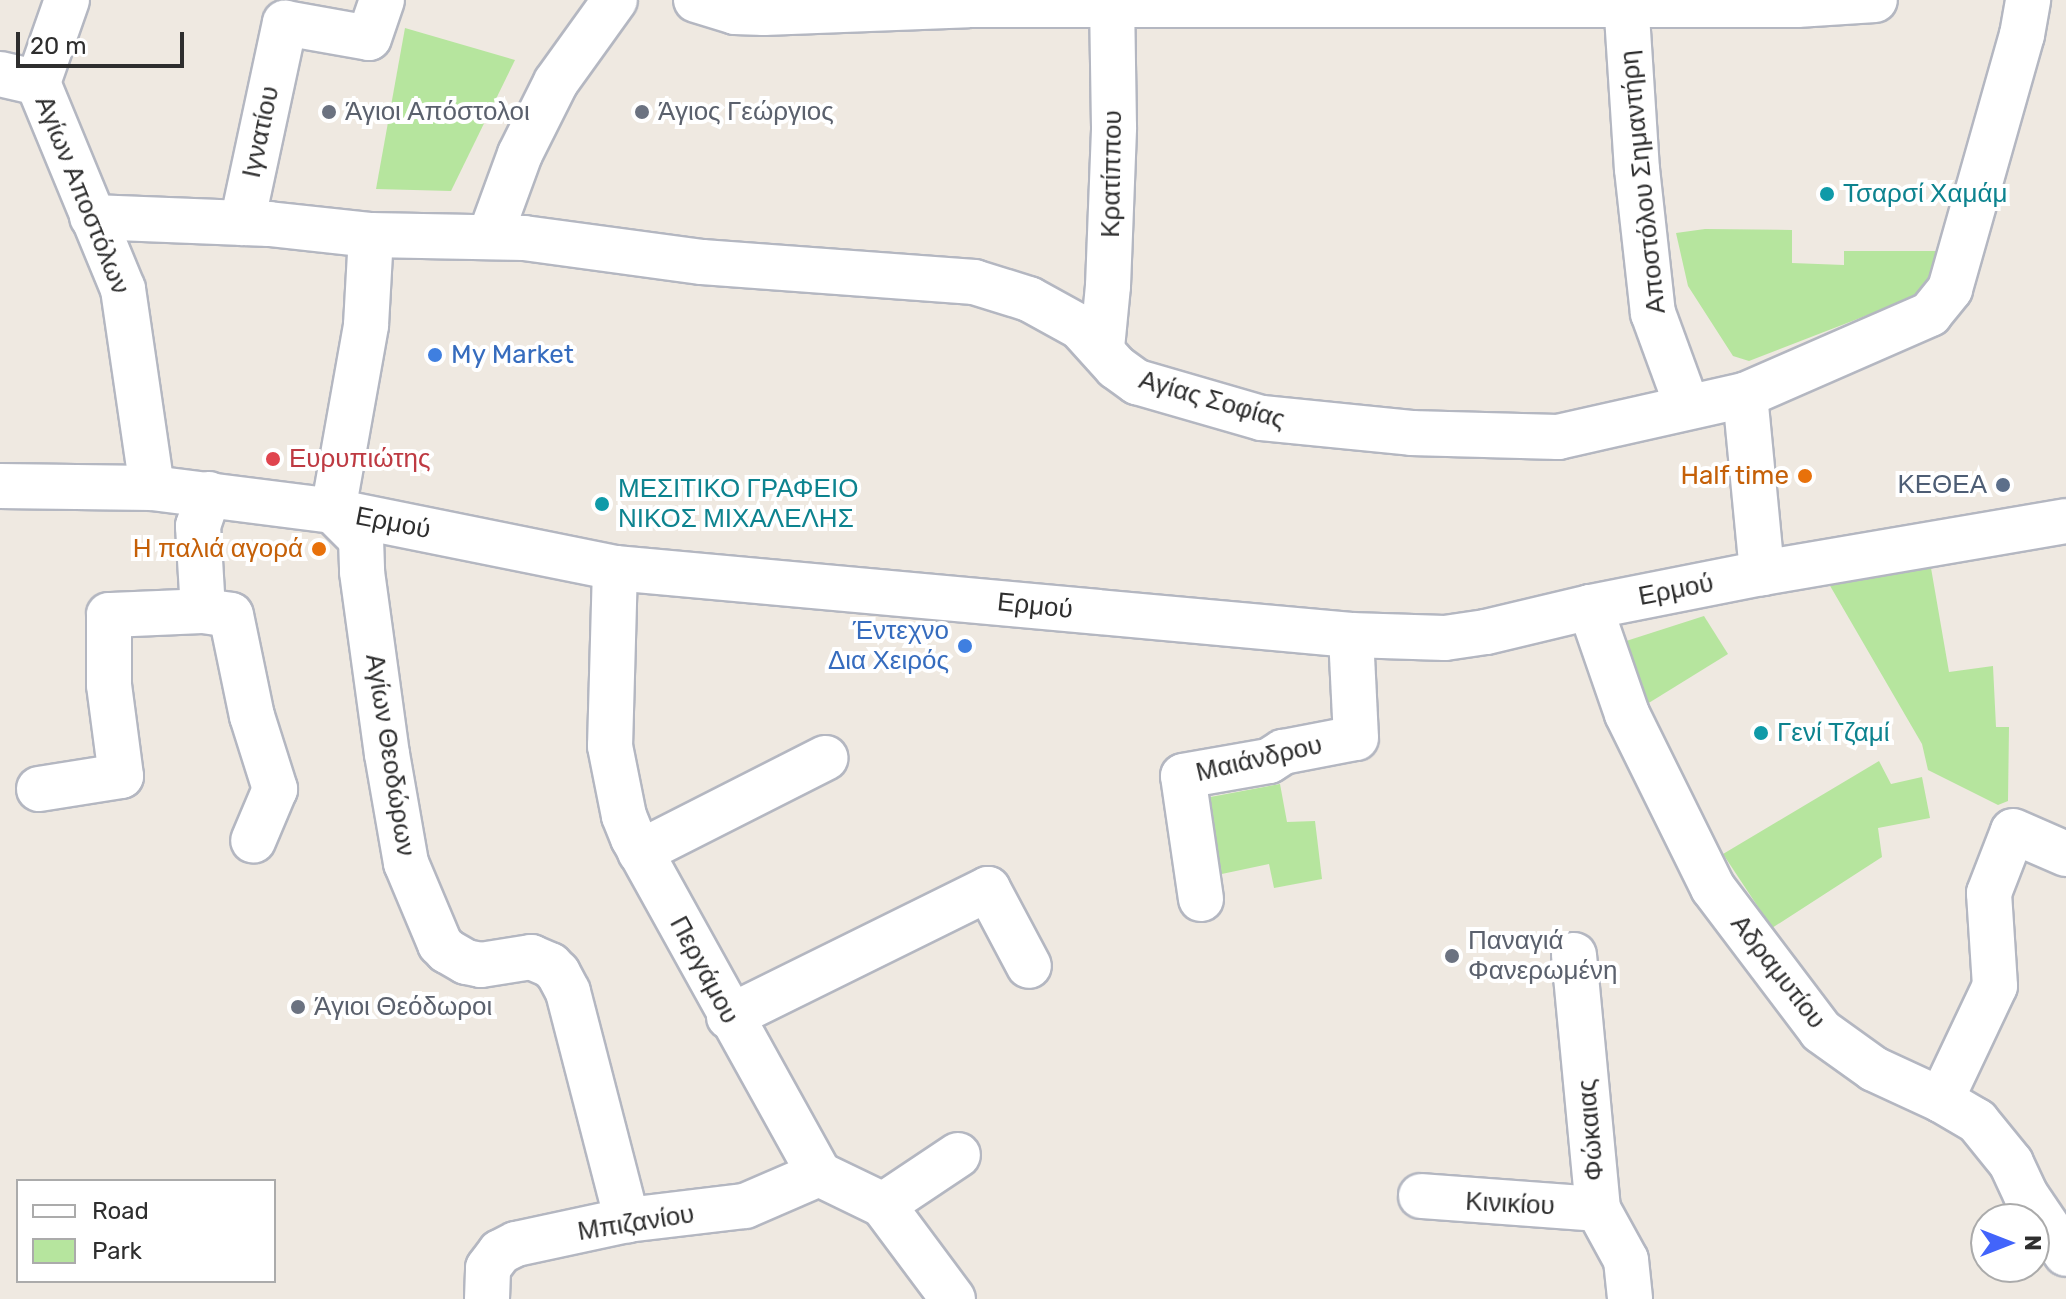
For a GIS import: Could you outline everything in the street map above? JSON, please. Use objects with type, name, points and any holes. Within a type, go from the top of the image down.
[{"type":"street","name":"Αγίων Αποστόλων","points":[[67,0],[19,78],[92,217],[123,289],[152,488]]},
{"type":"street","name":"Ιγνατίου","points":[[242,223],[285,23],[369,38],[382,0]]},
{"type":"street","points":[[92,217],[242,223],[371,235],[490,236],[520,154],[556,82],[615,0]]},
{"type":"street","points":[[696,0],[735,12],[764,13],[1112,2],[1626,1],[1797,5],[1875,0]]},
{"type":"street","name":"Αγίας Σοφίας","points":[[490,236],[702,262],[974,282],[1003,289],[1080,327],[1116,367],[1137,382],[1262,418],[1411,433],[1558,437],[1745,395],[1912,323],[1941,303],[1950,289],[2022,35],[2028,0]]},
{"type":"street","name":"Αποστόλου Σημαντήρη","points":[[1626,1],[1637,169],[1653,313],[1687,406]]},
{"type":"street","name":"Κρατίππου","points":[[1102,348],[1114,142],[1112,2]]},
{"type":"street","points":[[333,511],[366,325],[371,235]]},
{"type":"street","points":[[1745,395],[1762,573]]},
{"type":"street","name":"Ερμού","points":[[0,486],[152,488],[209,494],[333,511],[615,568],[1351,635],[1445,638],[1762,573],[2066,521]]},
{"type":"street","points":[[203,611],[197,536],[209,494]]},
{"type":"street","name":"Αγίων Θεοδώρων","points":[[333,511],[361,539],[362,572],[387,754],[406,863],[440,944],[447,951],[466,962],[481,965],[531,957],[541,960],[558,973],[568,992],[627,1220]]},
{"type":"street","name":"Περγάμου","points":[[615,568],[610,746],[624,816],[640,852],[729,1017],[819,1174]]},
{"type":"street","name":"Αδραμυτίου","points":[[1590,607],[1627,714],[1713,888],[1821,1031],[1874,1069],[1941,1100],[1977,1121],[1996,1143],[2066,1254]]},
{"type":"street","points":[[39,789],[121,776],[109,685],[109,615],[203,611],[231,615],[252,716],[275,789],[253,841]]},
{"type":"street","name":"Μαιάνδρου","points":[[1201,899],[1183,776],[1269,761],[1283,752],[1356,738],[1351,635]]},
{"type":"street","points":[[640,852],[825,758]]},
{"type":"street","points":[[1941,1100],[1995,986],[1989,893],[2013,831],[2066,854]]},
{"type":"street","points":[[729,1017],[988,889],[1029,966]]},
{"type":"street","name":"Φώκαιας","points":[[1574,955],[1598,1209],[1626,1260],[1630,1299]]},
{"type":"street","points":[[883,1205],[958,1155]]},
{"type":"street","points":[[819,1174],[883,1205],[953,1299]]},
{"type":"street","name":"Μπιζανίου","points":[[487,1299],[488,1268],[505,1249],[627,1220],[745,1206],[819,1174]]},
{"type":"street","name":"Κινικίου","points":[[1421,1196],[1444,1201],[1598,1209]]},
{"type":"green space","points":[[405,28],[515,60],[451,191],[376,189]]},
{"type":"green space","points":[[1705,229],[1792,230],[1792,263],[1844,265],[1844,251],[1944,251],[1935,289],[1749,361],[1733,356],[1688,286],[1676,233]]},
{"type":"green space","points":[[1931,568],[1949,672],[1993,666],[1996,727],[2009,727],[2008,801],[1998,805],[1928,770],[1922,744],[1829,584]]},
{"type":"green space","points":[[1704,616],[1728,654],[1639,709],[1623,642]]},
{"type":"green space","points":[[1879,761],[1891,784],[1922,777],[1930,818],[1878,828],[1882,857],[1772,928],[1723,854]]},
{"type":"green space","points":[[1280,784],[1287,822],[1315,821],[1322,879],[1274,888],[1269,864],[1217,875],[1205,798]]},
{"type":"place","name":"Άγιοι Απόστολοι","points":[[329,112]]},
{"type":"place","name":"Άγιος Γεώργιος","points":[[642,112]]},
{"type":"place","name":"Τσαρσί Χαμάμ","points":[[1827,194]]},
{"type":"place","name":"My Market","points":[[435,355]]},
{"type":"place","name":"Ευρυπιώτης","points":[[273,459]]},
{"type":"place","name":"Half time","points":[[1805,476]]},
{"type":"place","name":"ΚΕΘΕΑ","points":[[2003,485]]},
{"type":"place","name":"ΜΕΣΙΤΙΚΟ ΓΡΑΦΕΙΟ ΝΙΚΟΣ ΜΙΧΑΛΕΛΗΣ","points":[[602,504]]},
{"type":"place","name":"Η παλιά αγορά","points":[[319,549]]},
{"type":"place","name":"Έντεχνο Δια Χειρός","points":[[965,646]]},
{"type":"place","name":"Γενί Τζαμί","points":[[1761,733]]},
{"type":"place","name":"Παναγιά Φανερωμένη","points":[[1452,956]]},
{"type":"place","name":"Άγιοι Θεόδωροι","points":[[298,1007]]}]
